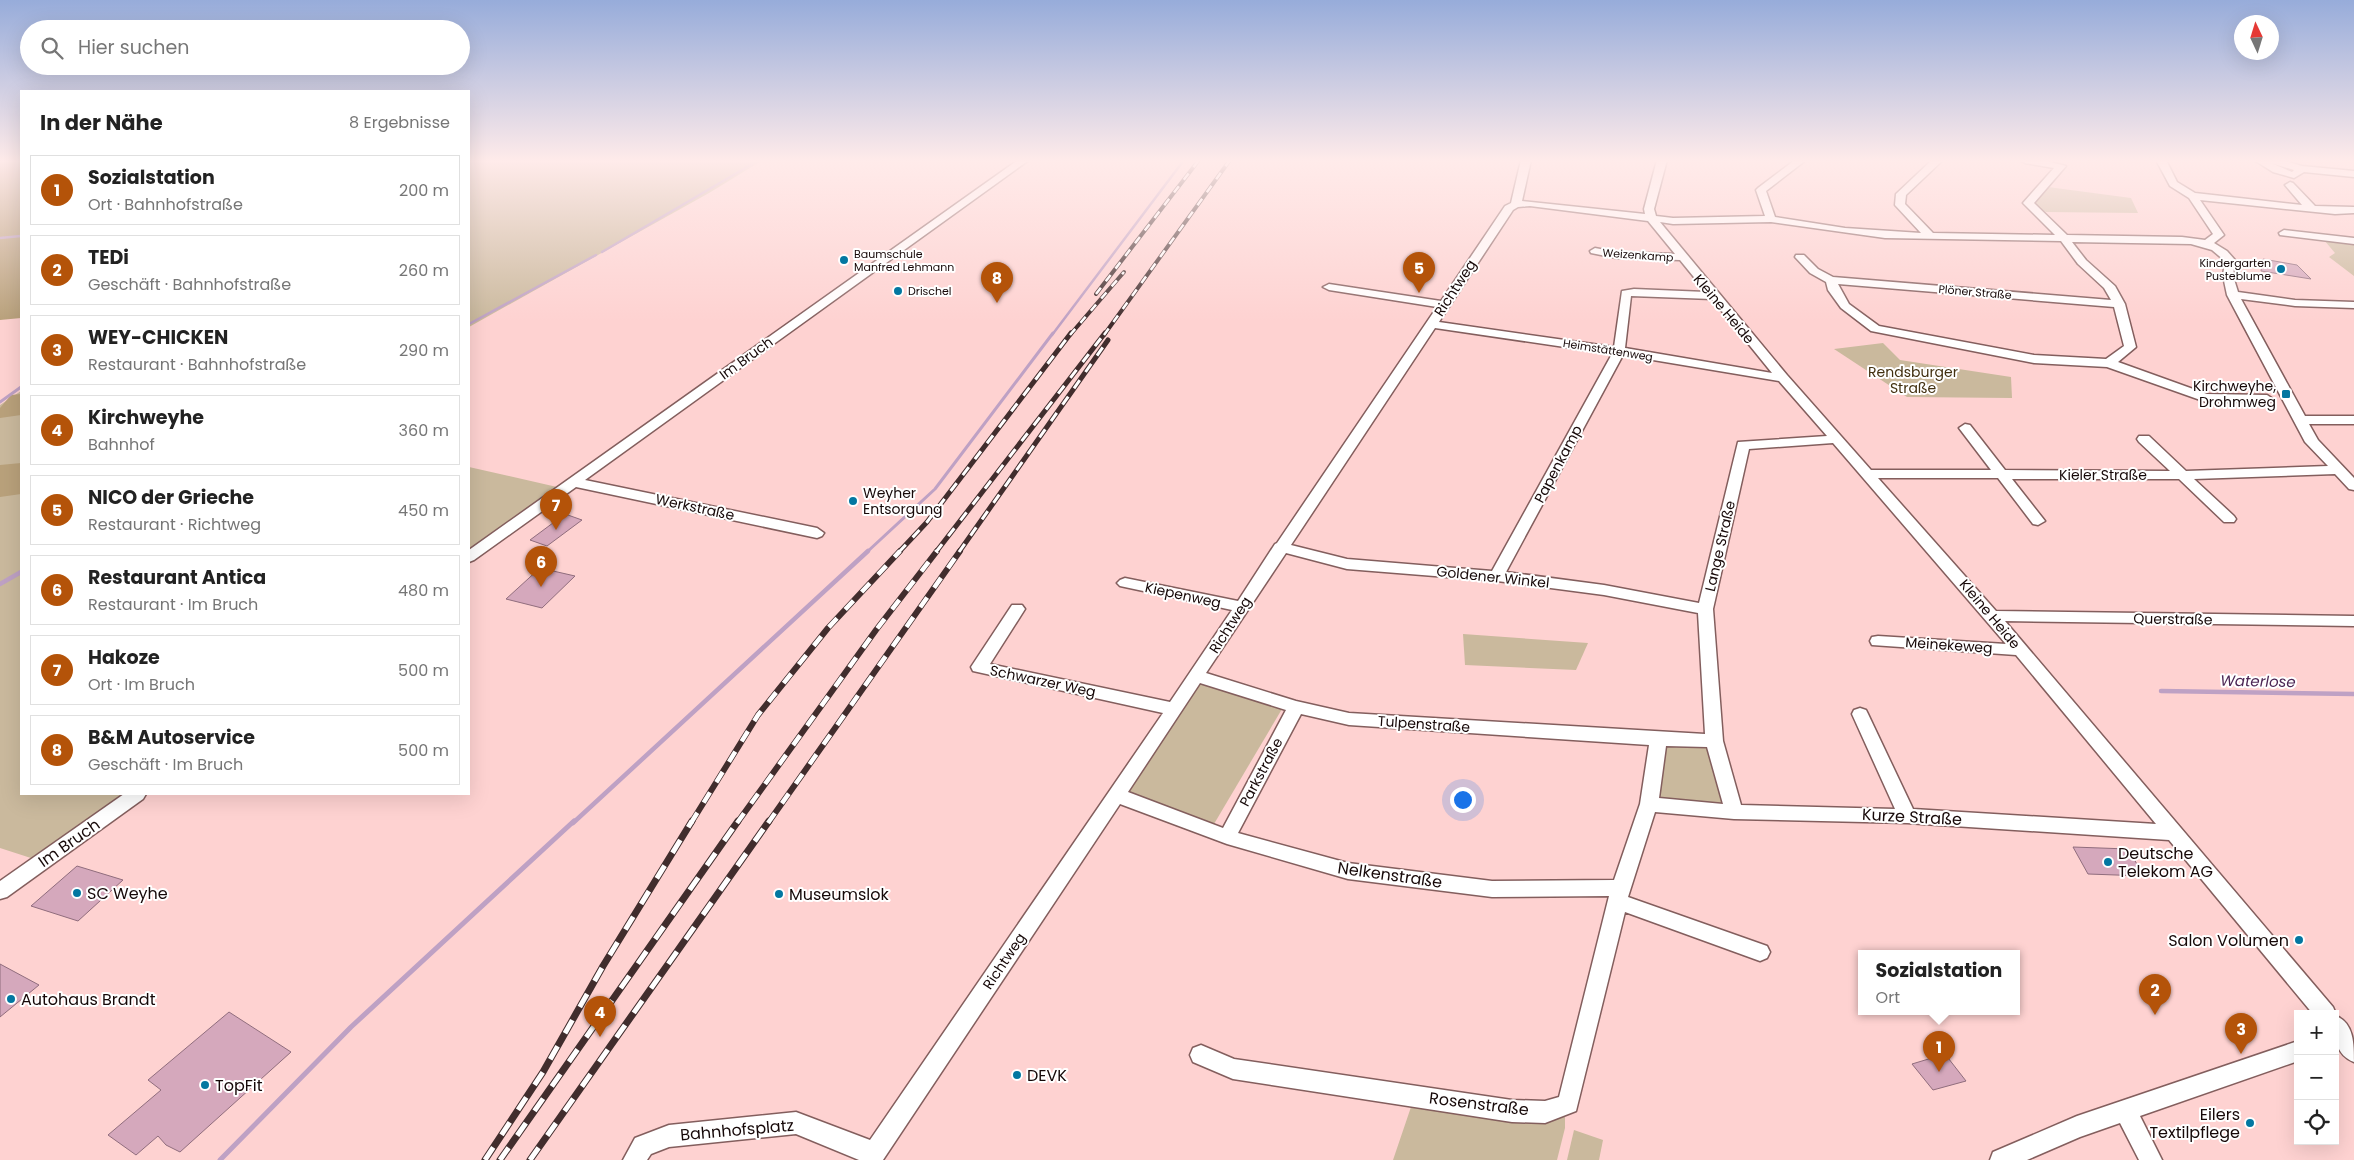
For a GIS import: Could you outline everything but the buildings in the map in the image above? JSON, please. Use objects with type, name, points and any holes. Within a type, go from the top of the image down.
[{"type":"street","name":"Im Bruch","points":[[470,556],[948,214]]},
{"type":"street","name":"Richtweg","points":[[872,1157],[1505,214]]},
{"type":"street","points":[[1618,214],[1673,221],[1771,219],[1860,233],[2162,240],[2208,243],[2220,250],[2230,260],[2228,276],[2233,296],[2288,400],[2302,420],[2312,442],[2354,486]]},
{"type":"street","points":[[1769,214],[1771,219]]},
{"type":"street","points":[[1909,214],[1929,235]]},
{"type":"street","points":[[2039,214],[2065,239],[2082,262],[2109,286],[2119,304],[2130,347],[2109,363]]},
{"type":"street","points":[[2205,214],[2219,235],[2208,243]]},
{"type":"street","name":"Kleine Heide","points":[[1651,218],[1713,296],[1992,616],[2323,1010]]},
{"type":"street","points":[[2284,233],[2354,241]]},
{"type":"street","name":"Weizenkamp","points":[[1595,251],[1616,256],[1682,257]]},
{"type":"street","points":[[1800,257],[1814,271],[1831,280],[1834,290],[1845,306],[1875,329],[2034,359],[2109,363],[2206,398],[2267,399]]},
{"type":"street","name":"Plöner Straße","points":[[1831,280],[2119,304]]},
{"type":"street","points":[[1329,287],[1444,304]]},
{"type":"street","points":[[1619,351],[1626,293],[1713,296]]},
{"type":"street","points":[[2233,296],[2295,303],[2354,305]]},
{"type":"street","name":"Heimstättenweg","points":[[1432,324],[1619,351],[1783,378]]},
{"type":"street","name":"Papenkamp","points":[[1497,576],[1619,351]]},
{"type":"street","points":[[2302,420],[2354,420]]},
{"type":"street","points":[[1965,428],[2038,521]]},
{"type":"street","name":"Lange Straße","points":[[1734,812],[1714,741],[1706,609],[1743,445],[1836,439]]},
{"type":"street","points":[[2144,439],[2229,519]]},
{"type":"street","name":"Kieler Straße","points":[[1868,474],[2181,475],[2338,470]]},
{"type":"street","name":"Werkstraße","points":[[574,482],[817,533]]},
{"type":"street","name":"Goldener Winkel","points":[[1280,548],[1347,564],[1497,576],[1604,590],[1706,609]]},
{"type":"street","name":"Kiepenweg","points":[[1125,583],[1241,607]]},
{"type":"street","name":"Schwarzer Weg","points":[[1018,609],[979,667],[1174,709]]},
{"type":"street","name":"Querstraße","points":[[1992,616],[2354,621]]},
{"type":"street","name":"Meinekeweg","points":[[1878,641],[2020,650]]},
{"type":"street","name":"Tulpenstraße","points":[[1196,676],[1296,708],[1349,719],[1658,739]]},
{"type":"street","name":"Parkstraße","points":[[1227,837],[1296,708]]},
{"type":"street","points":[[1860,714],[1907,816]]},
{"type":"street","points":[[1619,893],[1649,804],[1658,739],[1714,741]]},
{"type":"street","name":"Im Bruch","points":[[0,891],[136,795]]},
{"type":"street","name":"Nelkenstraße","points":[[1116,795],[1227,837],[1348,871],[1492,889],[1619,893],[1760,952]]},
{"type":"street","name":"Kurze Straße","points":[[1649,804],[1734,812],[1907,816],[2175,833]]},
{"type":"street","name":"Rosenstraße","points":[[1201,1054],[1233,1069],[1512,1111],[1545,1112],[1568,1104],[1619,893]]},
{"type":"street","points":[[2001,1160],[2077,1126],[2294,1052]]},
{"type":"street","points":[[2125,1110],[2151,1160]]},
{"type":"street","name":"Bahnhofsplatz","points":[[634,1160],[643,1146],[669,1136],[796,1123],[872,1157]]},
{"type":"green space","points":[[470,214],[671,214],[470,326]]},
{"type":"green space","points":[[2324,240],[2354,245],[2354,276],[2329,257],[2335,253]]},
{"type":"green space","name":"Rendsburger Straße","points":[[1883,343],[1900,360],[2011,377],[2012,398],[1907,397],[1834,349]]},
{"type":"green space","points":[[20,392],[20,795],[124,795],[34,859],[0,848],[0,405]]},
{"type":"green space","points":[[470,467],[557,487],[470,550]]},
{"type":"green space","points":[[1463,634],[1588,643],[1576,670],[1465,665]]},
{"type":"green space","points":[[1202,681],[1282,709],[1214,824],[1129,792]]},
{"type":"green space","points":[[1660,740],[1711,742],[1731,810],[1652,803]]},
{"type":"green space","points":[[1411,1107],[1544,1122],[1565,1115],[1565,1128],[1557,1160],[1393,1160]]},
{"type":"green space","points":[[1574,1130],[1603,1140],[1599,1160],[1567,1160]]},
{"type":"shaded area","points":[[0,214],[20,214],[20,318],[0,320]]},
{"type":"shaded area","points":[[20,394],[20,415],[0,418],[0,408],[11,395]]},
{"type":"shaded area","points":[[20,463],[20,494],[0,497],[0,465]]},
{"type":"waterway","points":[[602,252],[667,214]]},
{"type":"waterway","points":[[1052,335],[1143,214]]},
{"type":"waterway","points":[[0,238],[20,236]]},
{"type":"waterway","points":[[470,323],[596,255]]},
{"type":"waterway","points":[[867,552],[935,489],[1053,333]]},
{"type":"waterway","points":[[0,402],[20,388]]},
{"type":"waterway","points":[[573,823],[868,551]]},
{"type":"waterway","points":[[0,584],[20,573]]},
{"type":"waterway","name":"Waterlose","points":[[2161,691],[2354,694]]},
{"type":"waterway","points":[[220,1160],[351,1027],[574,821]]},
{"type":"railway","points":[[1096,294],[1157,214]]},
{"type":"railway","points":[[1104,335],[1191,214]]},
{"type":"railway","points":[[1070,335],[1124,272]]},
{"type":"railway","points":[[899,552],[927,522],[1071,333]]},
{"type":"railway","points":[[936,552],[1105,333]]},
{"type":"railway","points":[[959,552],[1108,340]]},
{"type":"railway","points":[[691,823],[758,715],[828,628],[900,551]]},
{"type":"railway","points":[[737,823],[876,630],[937,551]]},
{"type":"railway","points":[[768,823],[960,551]]},
{"type":"railway","points":[[485,1160],[543,1072],[603,966],[692,821]]},
{"type":"railway","points":[[500,1160],[738,821]]},
{"type":"railway","points":[[530,1160],[769,821]]},
{"type":"place","name":"Baumschule Manfred Lehmann","points":[[844,260]]},
{"type":"place","name":"Kindergarten Pusteblume","points":[[2281,269]]},
{"type":"place","name":"Drischel","points":[[898,291]]},
{"type":"place","name":"NICO der Grieche","points":[[1419,293]]},
{"type":"place","name":"B&M Autoservice","points":[[997,303]]},
{"type":"place","name":"Kirchweyhe, Drohmweg","points":[[2286,394]]},
{"type":"place","name":"Weyher Entsorgung","points":[[853,501]]},
{"type":"place","name":"Hakoze","points":[[556,530]]},
{"type":"place","name":"Restaurant Antica","points":[[541,587]]},
{"type":"place","name":"Deutsche Telekom AG","points":[[2108,862]]},
{"type":"place","name":"SC Weyhe","points":[[77,893]]},
{"type":"place","name":"Museumslok","points":[[779,894]]},
{"type":"place","name":"Salon Volumen","points":[[2299,940]]},
{"type":"place","name":"Autohaus Brandt","points":[[11,999]]},
{"type":"place","name":"TEDi","points":[[2155,1015]]},
{"type":"place","name":"Kirchweyhe","points":[[600,1037]]},
{"type":"place","name":"WEY-CHICKEN","points":[[2241,1054]]},
{"type":"place","name":"Sozialstation","points":[[1939,1072]]},
{"type":"place","name":"DEVK","points":[[1017,1075]]},
{"type":"place","name":"TopFit","points":[[205,1085]]},
{"type":"place","name":"Eilers Textilpflege","points":[[2250,1123]]}]
